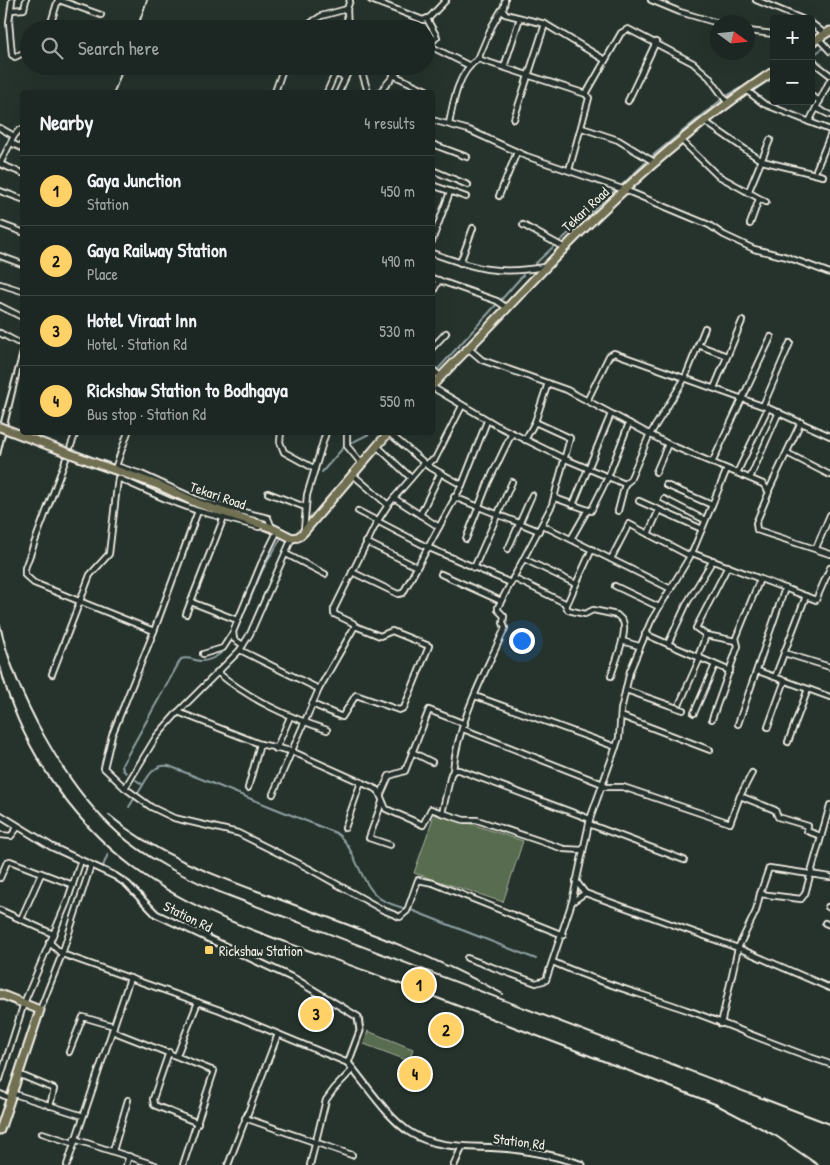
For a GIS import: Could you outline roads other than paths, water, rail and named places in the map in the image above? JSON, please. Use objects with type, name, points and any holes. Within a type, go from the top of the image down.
[{"type":"highway","points":[[815,40],[827,32]]},
{"type":"highway","name":"Tekari Road","points":[[435,384],[563,247],[654,162],[727,102],[770,74]]},
{"type":"highway","name":"Tekari Road","points":[[0,427],[20,434]]},
{"type":"highway","name":"Tekari Road","points":[[22,435],[151,482],[188,500],[275,529],[292,538]]},
{"type":"highway","points":[[292,538],[298,537],[303,532],[387,435]]},
{"type":"highway","points":[[0,994],[40,1010],[0,1130]]},
{"type":"street","points":[[12,0],[10,22],[12,55],[20,55]]},
{"type":"street","points":[[11,10],[24,9],[26,0]]},
{"type":"street","points":[[52,20],[59,0],[101,15]]},
{"type":"street","points":[[348,20],[347,9],[350,0]]},
{"type":"street","points":[[371,0],[418,18],[427,19],[446,0]]},
{"type":"street","points":[[449,124],[456,92],[470,66],[478,59],[492,26],[503,8],[505,0]]},
{"type":"street","points":[[651,0],[680,12],[710,21]]},
{"type":"street","points":[[756,0],[792,15]]},
{"type":"street","points":[[503,8],[505,14],[545,24],[605,60]]},
{"type":"street","points":[[315,20],[330,13],[347,9]]},
{"type":"street","points":[[504,67],[520,18]]},
{"type":"street","points":[[514,119],[527,74],[545,24]]},
{"type":"street","points":[[815,25],[827,32]]},
{"type":"street","points":[[586,94],[605,60],[626,29],[656,42],[701,69],[727,102]]},
{"type":"street","points":[[755,32],[770,34]]},
{"type":"street","points":[[818,38],[830,51]]},
{"type":"street","points":[[628,101],[656,42]]},
{"type":"street","points":[[435,50],[470,66]]},
{"type":"street","points":[[478,59],[586,94],[589,97],[569,170]]},
{"type":"street","points":[[813,60],[830,75]]},
{"type":"street","points":[[276,90],[281,75]]},
{"type":"street","points":[[329,90],[335,75]]},
{"type":"street","points":[[338,75],[345,77],[339,90]]},
{"type":"street","points":[[363,75],[367,90]]},
{"type":"street","points":[[382,90],[393,76],[426,90]]},
{"type":"street","points":[[809,122],[830,80]]},
{"type":"street","points":[[746,89],[764,104],[830,130]]},
{"type":"street","points":[[824,92],[830,95]]},
{"type":"street","points":[[815,98],[820,101]]},
{"type":"street","points":[[816,108],[830,115]]},
{"type":"street","points":[[435,121],[469,130],[517,152],[625,190],[709,225],[724,235],[754,249],[787,257],[830,273]]},
{"type":"street","points":[[704,121],[716,132],[762,161],[823,176]]},
{"type":"street","points":[[0,128],[14,136]]},
{"type":"street","points":[[582,128],[618,140],[654,162]]},
{"type":"street","points":[[20,130],[14,136],[0,164],[20,173]]},
{"type":"street","points":[[816,170],[830,136]]},
{"type":"street","points":[[681,140],[717,176],[766,202]]},
{"type":"street","points":[[748,193],[770,140]]},
{"type":"street","points":[[11,143],[20,147]]},
{"type":"street","points":[[435,145],[467,157]]},
{"type":"street","points":[[499,196],[517,152]]},
{"type":"street","points":[[435,171],[468,185]]},
{"type":"street","points":[[435,187],[466,197]]},
{"type":"street","points":[[0,190],[20,198]]},
{"type":"street","points":[[435,232],[450,192]]},
{"type":"street","points":[[750,224],[759,199]]},
{"type":"street","points":[[0,224],[20,231]]},
{"type":"street","points":[[523,225],[563,247]]},
{"type":"street","points":[[460,263],[474,228]]},
{"type":"street","points":[[435,254],[460,263],[502,272],[544,267]]},
{"type":"street","points":[[0,256],[20,263]]},
{"type":"street","points":[[435,279],[497,301],[507,308]]},
{"type":"street","points":[[435,288],[439,280]]},
{"type":"street","points":[[0,284],[20,290]]},
{"type":"street","points":[[0,306],[20,316]]},
{"type":"street","points":[[714,388],[742,321]]},
{"type":"street","points":[[618,511],[625,484],[630,480],[651,435],[685,378],[705,328]]},
{"type":"street","points":[[435,345],[446,333]]},
{"type":"street","points":[[0,334],[17,342]]},
{"type":"street","points":[[712,463],[771,337]]},
{"type":"street","points":[[738,474],[790,343]]},
{"type":"street","points":[[698,345],[727,356]]},
{"type":"street","points":[[468,348],[482,360],[548,383],[587,401],[668,444],[763,484],[769,490]]},
{"type":"street","points":[[587,401],[611,354],[618,354],[779,412],[830,436]]},
{"type":"street","points":[[435,372],[441,377]]},
{"type":"street","points":[[525,440],[535,422],[548,383]]},
{"type":"street","points":[[435,389],[462,406],[525,440],[625,484]]},
{"type":"street","points":[[312,704],[342,717],[356,695],[400,711],[404,708],[429,646],[392,631],[382,636],[354,626],[353,623],[333,612],[377,522],[388,505],[411,478],[426,464],[435,459],[462,406]]},
{"type":"street","points":[[750,478],[779,412]]},
{"type":"street","points":[[573,505],[611,414]]},
{"type":"street","points":[[352,572],[401,594],[462,485],[487,420]]},
{"type":"street","points":[[442,812],[453,771],[454,755],[475,696],[505,628],[502,623],[504,616],[498,610],[501,601],[555,498],[563,458],[570,438],[535,422]]},
{"type":"street","points":[[801,422],[769,490],[756,523],[757,530],[830,554]]},
{"type":"street","points":[[571,538],[587,511],[592,510],[629,423]]},
{"type":"street","points":[[466,539],[512,433]]},
{"type":"street","points":[[75,435],[25,568],[29,580],[154,631]]},
{"type":"street","points":[[127,435],[116,466],[141,474],[200,501],[268,518],[275,529]]},
{"type":"street","points":[[281,435],[280,442],[284,452],[315,471]]},
{"type":"street","points":[[303,532],[305,507],[325,435]]},
{"type":"street","points":[[347,435],[347,446],[362,464]]},
{"type":"street","points":[[391,435],[440,474],[462,485]]},
{"type":"street","points":[[656,472],[668,444]]},
{"type":"street","points":[[377,446],[411,478]]},
{"type":"street","points":[[787,453],[830,475]]},
{"type":"street","points":[[468,958],[536,983],[546,980],[572,902],[590,822],[616,748],[626,690],[640,646],[659,607],[691,554],[727,469]]},
{"type":"street","points":[[352,474],[388,505]]},
{"type":"street","points":[[420,515],[440,474]]},
{"type":"street","points":[[52,674],[78,600],[90,575],[109,554],[118,478],[198,511],[258,527],[275,529]]},
{"type":"street","points":[[474,568],[512,482]]},
{"type":"street","points":[[666,485],[712,505]]},
{"type":"street","points":[[268,493],[305,507]]},
{"type":"street","points":[[508,549],[532,495]]},
{"type":"street","points":[[394,498],[439,528]]},
{"type":"street","points":[[454,498],[539,531]]},
{"type":"street","points":[[555,498],[587,511]]},
{"type":"street","points":[[664,499],[706,520]]},
{"type":"street","points":[[640,501],[702,530]]},
{"type":"street","points":[[648,534],[659,510]]},
{"type":"street","points":[[198,511],[154,631],[112,735],[104,768],[125,788],[151,807],[174,818],[238,833],[308,868],[383,910],[400,917],[407,911],[418,880],[433,884],[562,935]]},
{"type":"street","points":[[358,511],[474,568],[512,581],[565,604],[567,610],[584,614],[592,610],[618,616],[625,626],[611,676]]},
{"type":"street","points":[[816,548],[830,515]]},
{"type":"street","points":[[186,614],[224,517]]},
{"type":"street","points":[[542,524],[671,589]]},
{"type":"street","points":[[611,559],[628,525],[691,554],[713,560],[784,588],[818,599],[830,568]]},
{"type":"street","points":[[203,654],[223,648],[232,634],[275,529]]},
{"type":"street","points":[[125,788],[156,737],[241,648],[292,538]]},
{"type":"street","points":[[366,542],[417,567]]},
{"type":"street","points":[[565,604],[569,603],[592,549]]},
{"type":"street","points":[[286,554],[325,574]]},
{"type":"street","points":[[524,559],[576,584]]},
{"type":"street","points":[[668,644],[687,603],[713,560]]},
{"type":"street","points":[[728,566],[696,628],[706,635],[736,641]]},
{"type":"street","points":[[441,574],[501,601]]},
{"type":"street","points":[[712,720],[738,646],[736,641],[760,579]]},
{"type":"street","points":[[615,586],[659,607]]},
{"type":"street","points":[[738,724],[751,684],[758,671],[764,645],[784,588]]},
{"type":"street","points":[[775,677],[806,596]]},
{"type":"street","points":[[191,602],[238,620]]},
{"type":"street","points":[[273,794],[290,751],[319,689],[354,626]]},
{"type":"street","points":[[232,634],[241,648],[319,689]]},
{"type":"street","points":[[645,634],[730,671]]},
{"type":"street","points":[[680,704],[700,658],[699,654],[706,635]]},
{"type":"street","points":[[622,641],[640,646]]},
{"type":"street","points":[[784,653],[830,667]]},
{"type":"street","points":[[694,713],[715,664]]},
{"type":"street","points":[[758,671],[830,697]]},
{"type":"street","points":[[217,672],[245,694],[290,716],[327,730]]},
{"type":"street","points":[[768,727],[784,680]]},
{"type":"street","points":[[788,742],[808,689]]},
{"type":"street","points":[[626,690],[683,710]]},
{"type":"street","points":[[475,696],[616,748]]},
{"type":"street","points":[[583,850],[564,848],[476,820],[464,820],[431,809],[423,826],[386,808],[382,802],[381,794],[389,776],[405,770],[429,710],[603,785],[623,787],[730,822],[740,796],[752,773]]},
{"type":"street","points":[[178,712],[260,744],[290,751],[378,790],[381,794]]},
{"type":"street","points":[[276,749],[290,716]]},
{"type":"street","points":[[621,716],[710,750]]},
{"type":"street","points":[[248,788],[260,744]]},
{"type":"street","points":[[412,752],[432,762]]},
{"type":"street","points":[[453,771],[459,770],[684,860]]},
{"type":"street","points":[[345,828],[361,782]]},
{"type":"street","points":[[740,796],[775,810],[778,817],[808,826],[807,831],[821,836]]},
{"type":"street","points":[[382,802],[369,838],[390,845]]},
{"type":"street","points":[[760,894],[801,899],[805,894],[809,873],[830,805]]},
{"type":"street","name":"Station Rd","points":[[0,815],[18,827],[115,876],[127,884],[156,914],[295,979],[358,1018],[360,1031],[348,1063],[391,1115],[410,1133],[434,1142],[512,1149],[567,1159],[582,1165]]},
{"type":"street","points":[[0,835],[12,836],[18,827]]},
{"type":"street","points":[[0,1079],[24,1003],[73,885],[81,860]]},
{"type":"street","points":[[0,878],[8,861],[73,885]]},
{"type":"street","points":[[40,1010],[62,954],[91,865]]},
{"type":"street","points":[[721,1024],[738,948],[756,911],[769,868],[830,877]]},
{"type":"street","points":[[20,919],[41,874]]},
{"type":"street","points":[[576,881],[585,893],[738,948],[830,988]]},
{"type":"street","points":[[572,902],[585,893]]},
{"type":"street","points":[[0,910],[53,934]]},
{"type":"street","points":[[49,942],[62,954],[198,1002],[348,1063]]},
{"type":"street","points":[[553,962],[572,971],[830,1064]]},
{"type":"street","points":[[66,1165],[130,978]]},
{"type":"street","points":[[177,1055],[198,1002]]},
{"type":"street","points":[[69,1052],[83,1017],[114,1026]]},
{"type":"street","points":[[112,1032],[177,1055],[214,1071],[183,1165]]},
{"type":"street","points":[[228,1165],[278,1034]]},
{"type":"street","points":[[169,1052],[153,1099],[154,1105],[198,1123]]},
{"type":"street","points":[[310,1165],[314,1141],[326,1100],[334,1088],[353,1069]]},
{"type":"street","points":[[18,1074],[54,1089],[50,1106]]},
{"type":"street","points":[[0,1094],[83,1116]]},
{"type":"street","points":[[113,1151],[128,1100]]},
{"type":"street","points":[[245,1118],[352,1155]]},
{"type":"street","points":[[42,1133],[113,1151],[155,1165]]},
{"type":"street","points":[[454,1165],[462,1146]]},
{"type":"street","points":[[126,1165],[129,1156]]},
{"type":"waterway","points":[[815,54],[823,48]]},
{"type":"waterway","points":[[753,90],[770,80]]},
{"type":"waterway","points":[[728,95],[740,88]]},
{"type":"waterway","points":[[651,157],[721,100]]},
{"type":"waterway","points":[[621,186],[646,162]]},
{"type":"waterway","points":[[559,242],[614,191]]},
{"type":"waterway","points":[[535,264],[553,247]]},
{"type":"waterway","points":[[501,300],[523,275]]},
{"type":"waterway","points":[[438,369],[496,305]]},
{"type":"waterway","points":[[351,443],[367,435]]},
{"type":"waterway","points":[[322,472],[343,448]]},
{"type":"waterway","points":[[235,634],[262,571],[281,538]]},
{"type":"waterway","points":[[126,773],[122,765],[181,659],[206,661],[222,652],[231,641]]},
{"type":"waterway","points":[[138,793],[154,770],[158,767],[169,766],[336,833],[348,846],[366,882],[378,897],[390,904],[403,908]]},
{"type":"waterway","points":[[136,780],[143,785]]},
{"type":"waterway","points":[[129,807],[134,799]]},
{"type":"waterway","points":[[103,866],[108,854]]},
{"type":"waterway","points":[[411,910],[536,959]]},
{"type":"railway","points":[[140,20],[147,0]]},
{"type":"railway","points":[[115,90],[121,75]]},
{"type":"railway","points":[[0,425],[20,352]]},
{"type":"railway","points":[[0,455],[20,371]]},
{"type":"railway","points":[[0,625],[17,680],[45,737],[61,764],[98,813],[118,833],[153,859],[219,892],[830,1124]]},
{"type":"railway","points":[[0,666],[20,724],[50,778],[68,803],[88,827],[110,848],[160,886],[216,915],[276,939],[366,971],[715,1104],[776,1136],[818,1165]]},
{"type":"railway","points":[[109,815],[149,843],[193,866],[396,943],[450,967],[503,994]]},
{"type":"place","name":"Rickshaw Station","points":[[209,950]]},
{"type":"place","name":"Gaya Junction","points":[[419,985]]},
{"type":"place","name":"Hotel Viraat Inn","points":[[316,1014]]},
{"type":"place","name":"Gaya Railway Station","points":[[446,1030]]},
{"type":"place","name":"Rickshaw Station to Bodhgaya","points":[[415,1074]]}]
